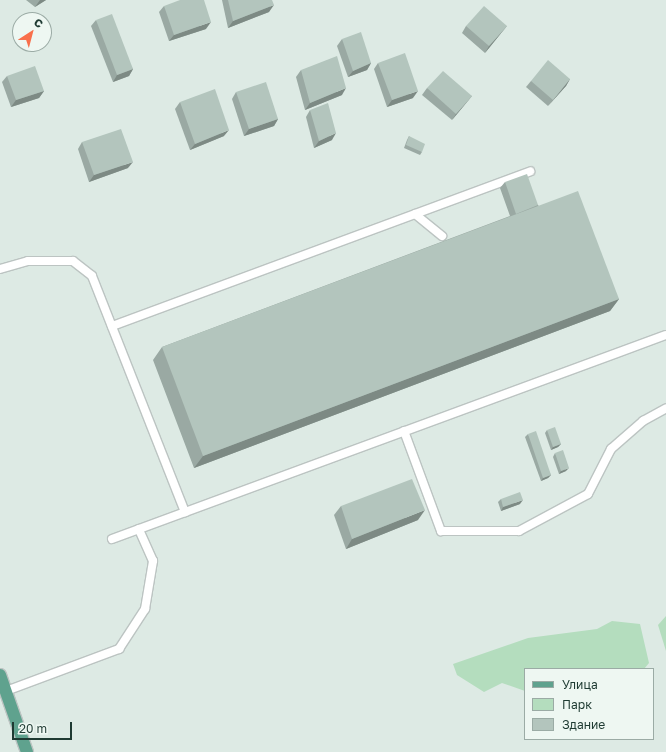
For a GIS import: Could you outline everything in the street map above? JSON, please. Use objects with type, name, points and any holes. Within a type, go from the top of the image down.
[{"type":"main road","points":[[0,675],[27,752]]},
{"type":"lane","points":[[112,326],[530,171]]},
{"type":"lane","points":[[415,214],[442,236]]},
{"type":"lane","points":[[0,269],[28,261],[73,261],[92,276],[185,512]]},
{"type":"lane","points":[[112,539],[666,335]]},
{"type":"lane","points":[[404,431],[441,531],[519,531],[588,494],[611,449],[642,421],[666,408]]},
{"type":"lane","points":[[6,691],[119,648],[145,609],[153,561],[139,529]]},
{"type":"green space","points":[[666,616],[666,651],[658,625]]},
{"type":"green space","points":[[612,621],[640,624],[649,663],[645,668],[524,668],[524,691],[502,683],[484,692],[457,675],[453,664],[528,638],[597,629]]},
{"type":"building","points":[[180,0],[204,0],[211,22],[174,35],[164,6]]},
{"type":"building","points":[[228,0],[272,0],[274,5],[233,21]]},
{"type":"building","points":[[484,6],[507,26],[489,46],[466,26]]},
{"type":"building","points":[[112,14],[133,69],[117,75],[96,20]]},
{"type":"building","points":[[361,32],[371,63],[353,71],[342,39]]},
{"type":"building","points":[[405,53],[418,91],[392,100],[378,63]]},
{"type":"building","points":[[337,56],[346,88],[310,103],[301,70]]},
{"type":"building","points":[[548,60],[570,79],[553,100],[531,81]]},
{"type":"building","points":[[35,66],[44,91],[16,100],[7,76]]},
{"type":"building","points":[[443,71],[472,96],[456,114],[427,88]]},
{"type":"building","points":[[266,82],[278,119],[249,129],[236,92]]},
{"type":"building","points":[[215,89],[229,130],[195,144],[180,102]]},
{"type":"building","points":[[328,103],[336,133],[319,141],[310,110]]},
{"type":"building","points":[[121,129],[133,162],[94,175],[82,142]]},
{"type":"building","points":[[409,136],[425,144],[422,152],[406,145]]},
{"type":"building","points":[[527,174],[538,205],[516,214],[505,182]]},
{"type":"building","points":[[578,191],[619,299],[203,456],[162,347]]},
{"type":"building","points":[[555,427],[561,444],[553,447],[547,430]]},
{"type":"building","points":[[536,431],[551,475],[543,478],[528,434]]},
{"type":"building","points":[[563,450],[569,468],[561,471],[555,453]]},
{"type":"building","points":[[412,479],[425,510],[352,539],[341,506]]},
{"type":"building","points":[[520,492],[523,500],[503,507],[501,499]]}]
